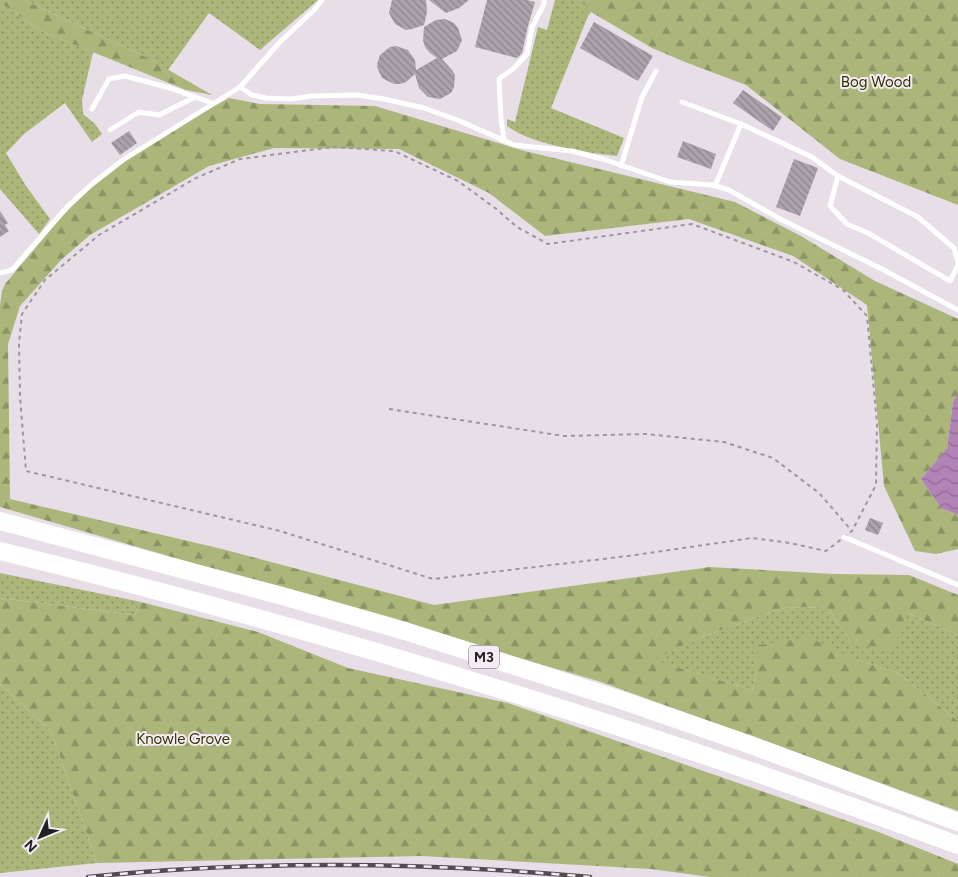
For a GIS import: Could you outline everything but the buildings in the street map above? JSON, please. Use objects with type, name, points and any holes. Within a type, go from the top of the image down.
[{"type":"highway","name":"M3","points":[[0,521],[286,597],[405,632],[624,701],[751,745],[958,822]]},
{"type":"highway","name":"M3","points":[[0,551],[124,582],[420,665],[578,714],[883,817],[958,845]]},
{"type":"lane","points":[[0,273],[12,270],[68,206],[93,182],[123,160],[240,87],[279,43],[322,0]]},
{"type":"lane","points":[[504,140],[501,119],[500,79],[514,68],[526,54],[532,27],[544,4],[544,0]]},
{"type":"lane","points":[[621,166],[642,98],[656,71]]},
{"type":"lane","points":[[92,110],[109,79],[125,76],[170,88],[212,103]]},
{"type":"lane","points":[[240,87],[252,95],[266,98],[291,99],[312,96],[357,95],[384,99],[424,108],[460,121],[514,145],[572,151],[670,182],[715,186],[744,197],[782,220],[882,269],[958,310]]},
{"type":"lane","points":[[110,130],[139,112],[159,115],[196,97]]},
{"type":"lane","points":[[682,102],[741,124],[812,158],[838,176],[918,217],[954,248],[958,264],[950,281],[868,233],[847,224],[830,206],[838,176]]},
{"type":"lane","points":[[715,186],[741,124]]},
{"type":"lane","points":[[844,537],[958,585]]},
{"type":"path","points":[[333,147],[394,151],[458,181],[517,227],[548,244],[692,224],[794,262],[842,290],[867,316],[877,423],[876,485],[852,531],[826,550],[752,538],[628,556],[433,579],[280,532],[26,471],[20,397],[19,343],[22,314],[46,280],[99,235],[196,178],[240,159],[333,147]]},
{"type":"path","points":[[389,408],[564,436],[646,434],[724,442],[773,458],[819,493],[852,531]]},
{"type":"green space","points":[[0,0],[24,0],[148,58],[212,95],[186,90],[41,31],[5,6],[0,5]]},
{"type":"green space","points":[[24,0],[318,0],[260,50],[209,13],[168,70],[148,58]]},
{"type":"green space","points":[[555,0],[580,0],[591,12],[551,108],[624,138],[617,156],[559,147],[518,133],[507,126],[507,119],[515,122],[538,27],[547,30]]},
{"type":"green space","name":"Bog Wood","points":[[580,0],[958,0],[958,205],[840,159],[746,85],[652,48],[591,12]]},
{"type":"green space","points":[[0,5],[5,6],[41,31],[93,52],[82,100],[83,114],[95,124],[102,134],[92,142],[65,103],[24,134],[6,153],[26,186],[50,219],[39,234],[0,189]]},
{"type":"green space","points":[[229,98],[260,104],[375,106],[525,151],[735,202],[801,236],[875,281],[958,319],[958,394],[953,402],[947,448],[921,479],[941,508],[958,515],[958,549],[936,554],[915,551],[884,486],[867,305],[793,256],[689,219],[545,236],[489,193],[399,149],[274,148],[209,166],[90,235],[61,260],[20,306],[8,344],[10,499],[222,549],[434,605],[710,567],[835,574],[909,575],[958,595],[958,635],[908,613],[892,652],[851,643],[827,607],[783,608],[707,635],[653,660],[752,690],[757,672],[752,646],[808,637],[858,660],[898,673],[958,721],[958,811],[598,681],[0,507],[0,305],[5,284],[63,215],[90,189],[124,162],[177,127]]},
{"type":"green space","points":[[0,573],[141,602],[134,615],[0,598]]},
{"type":"green space","name":"Knowle Grove","points":[[0,598],[134,615],[141,602],[258,632],[348,668],[508,703],[876,831],[958,864],[958,877],[710,877],[651,869],[422,856],[97,863],[51,731],[0,684]]},
{"type":"green space","points":[[827,607],[851,643],[908,613],[958,635],[958,721],[898,673],[858,660],[757,672],[752,690],[652,660],[707,635],[783,608]]},
{"type":"green space","points":[[0,684],[51,731],[97,863],[0,873]]},
{"type":"water","points":[[958,394],[958,515],[941,508],[921,479],[947,448],[953,402]]},
{"type":"railway","points":[[88,877],[214,868],[339,865],[465,868],[590,877]]}]
